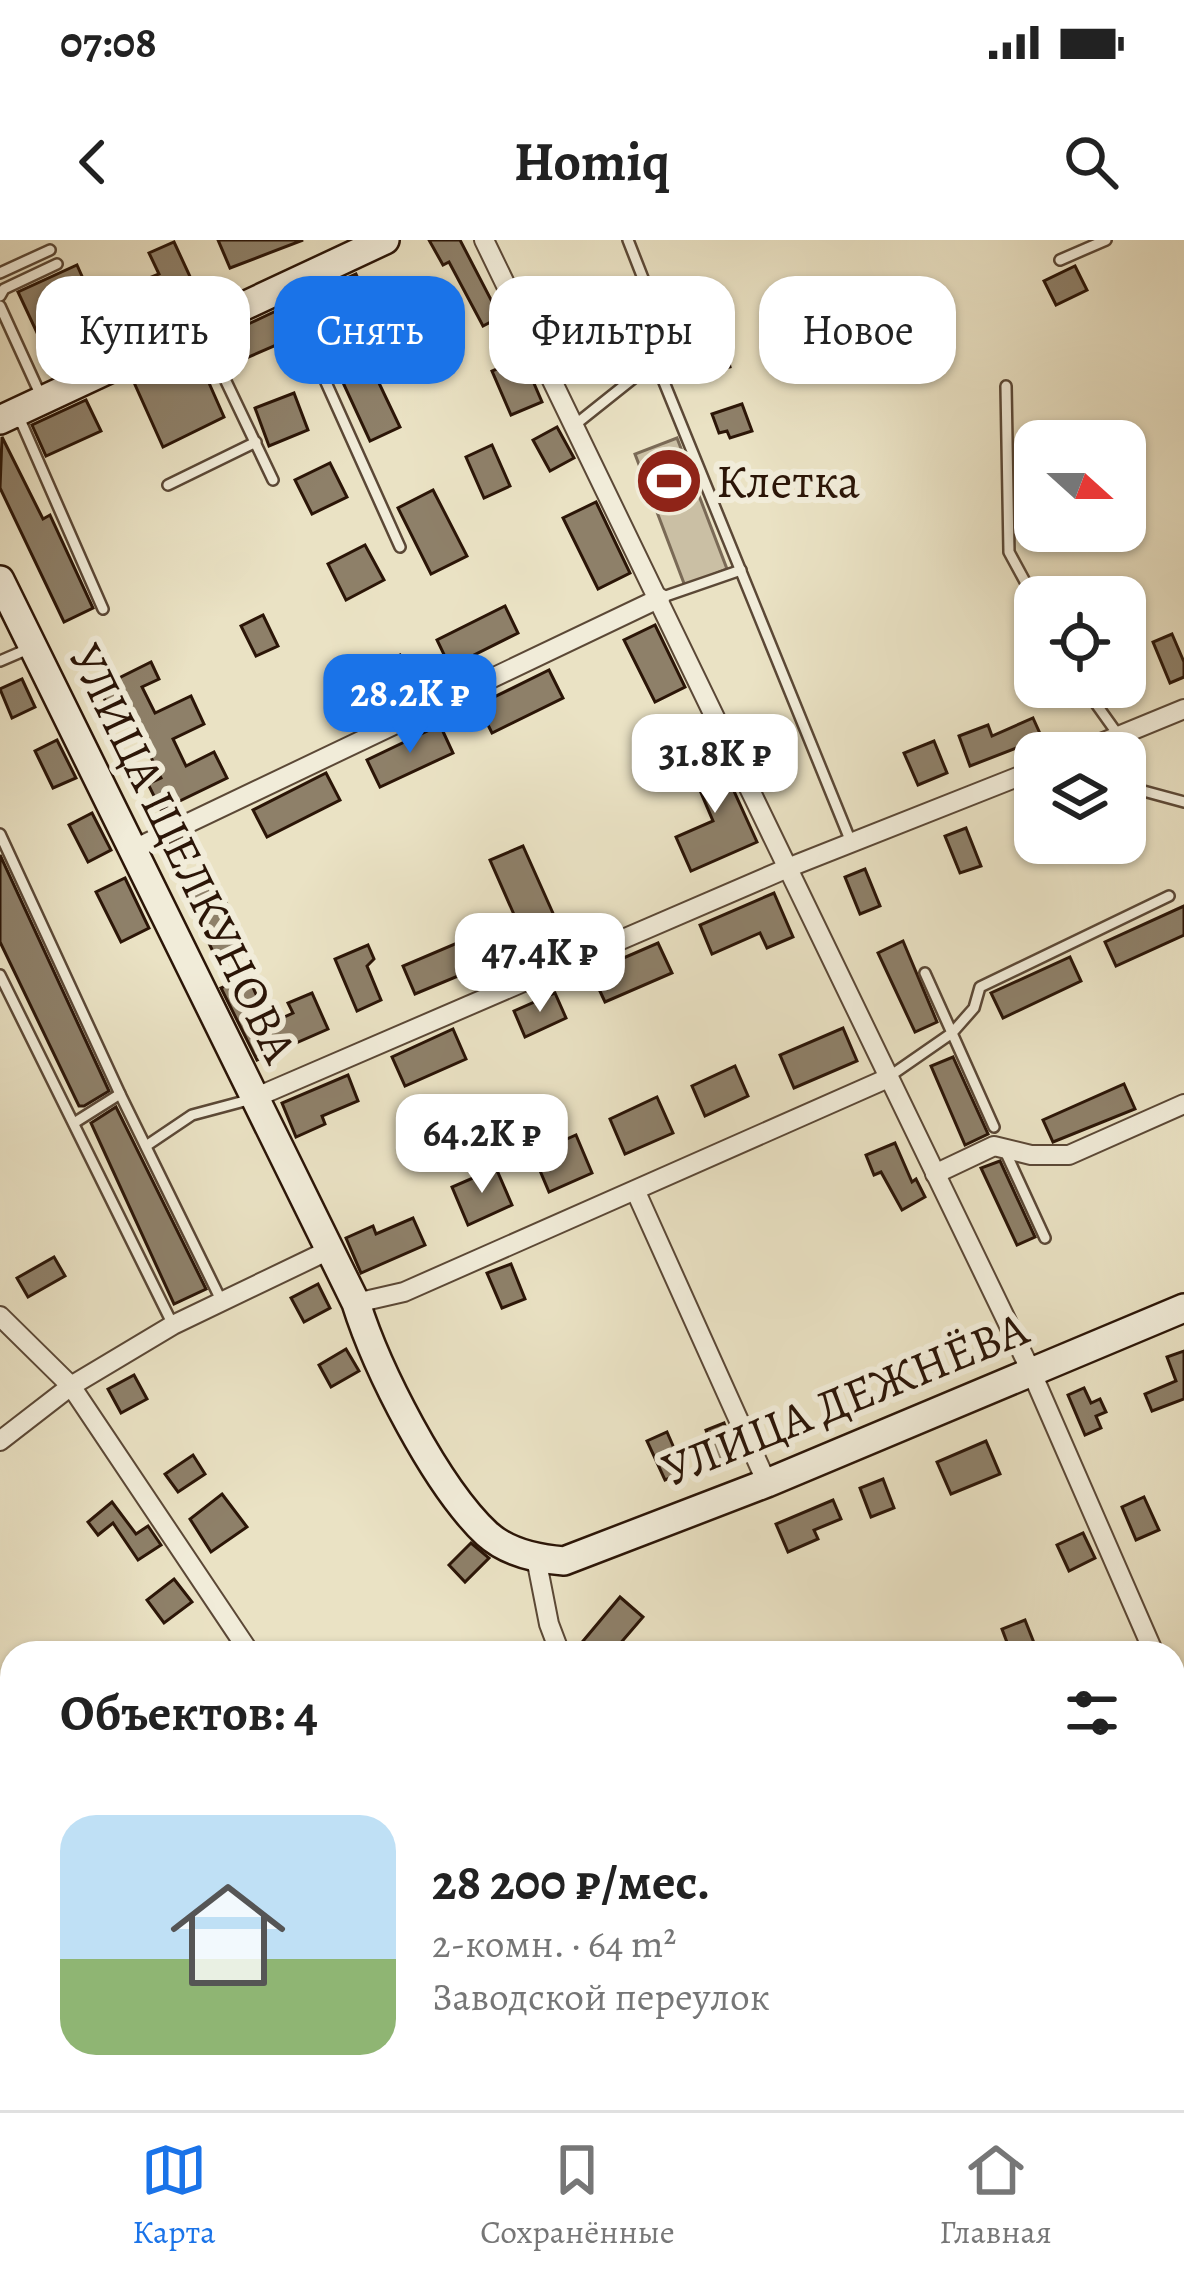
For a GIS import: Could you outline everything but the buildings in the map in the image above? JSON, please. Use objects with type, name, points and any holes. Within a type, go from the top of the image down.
[{"type":"main road","points":[[311,276],[385,240]]},
{"type":"main road","points":[[3,418],[79,384]]},
{"type":"main road","name":"УЛИЦА ЩЕЛКУНОВА","points":[[0,580],[356,1303],[396,1399],[450,1486],[488,1535],[536,1558]]},
{"type":"main road","name":"УЛИЦА ДЕЖНЁВА","points":[[536,1558],[564,1561],[767,1483],[1184,1308]]},
{"type":"street","points":[[484,240],[577,424],[790,867],[886,1079],[1031,1371],[1149,1641]]},
{"type":"street","points":[[134,849],[660,598]]},
{"type":"street","points":[[1129,732],[1184,709]]},
{"type":"street","points":[[252,1099],[790,867],[1014,778]]},
{"type":"street","points":[[356,1303],[404,1292],[886,1079]]},
{"type":"street","points":[[934,1174],[1003,1146],[1031,1155],[1070,1155],[1184,1104]]},
{"type":"street","points":[[636,1192],[767,1483]]},
{"type":"street","points":[[0,1441],[71,1386],[172,1325],[327,1251]]},
{"type":"street","points":[[0,1316],[71,1386],[242,1641]]},
{"type":"street","points":[[536,1558],[555,1641]]},
{"type":"lane","points":[[628,240],[642,276]]},
{"type":"lane","points":[[1060,260],[1106,240]]},
{"type":"lane","points":[[0,272],[50,250]]},
{"type":"lane","points":[[0,296],[4,289],[57,264]]},
{"type":"lane","points":[[0,306],[43,401]]},
{"type":"lane","points":[[228,384],[273,480]]},
{"type":"lane","points":[[327,384],[400,547]]},
{"type":"lane","points":[[577,424],[627,384]]},
{"type":"lane","points":[[664,384],[851,842]]},
{"type":"lane","points":[[1006,386],[1009,552],[1022,576]]},
{"type":"lane","points":[[3,418],[22,424],[103,609]]},
{"type":"lane","points":[[168,485],[256,442]]},
{"type":"lane","points":[[660,598],[741,571]]},
{"type":"lane","points":[[0,661],[33,647]]},
{"type":"lane","points":[[1146,792],[1184,802]]},
{"type":"lane","points":[[0,833],[120,1094],[224,1304]]},
{"type":"lane","points":[[886,1079],[952,1033],[974,1007],[980,987],[1169,896]]},
{"type":"lane","points":[[925,973],[994,1127]]},
{"type":"lane","points":[[0,975],[172,1325]]},
{"type":"lane","points":[[74,1124],[120,1094]]},
{"type":"lane","points":[[145,1145],[192,1115],[252,1099]]},
{"type":"lane","points":[[1003,1146],[1046,1238]]},
{"type":"shaded area","points":[[677,438],[727,569],[685,586],[635,454]]},
{"type":"place","name":"Клетка","points":[[669,481]]}]
